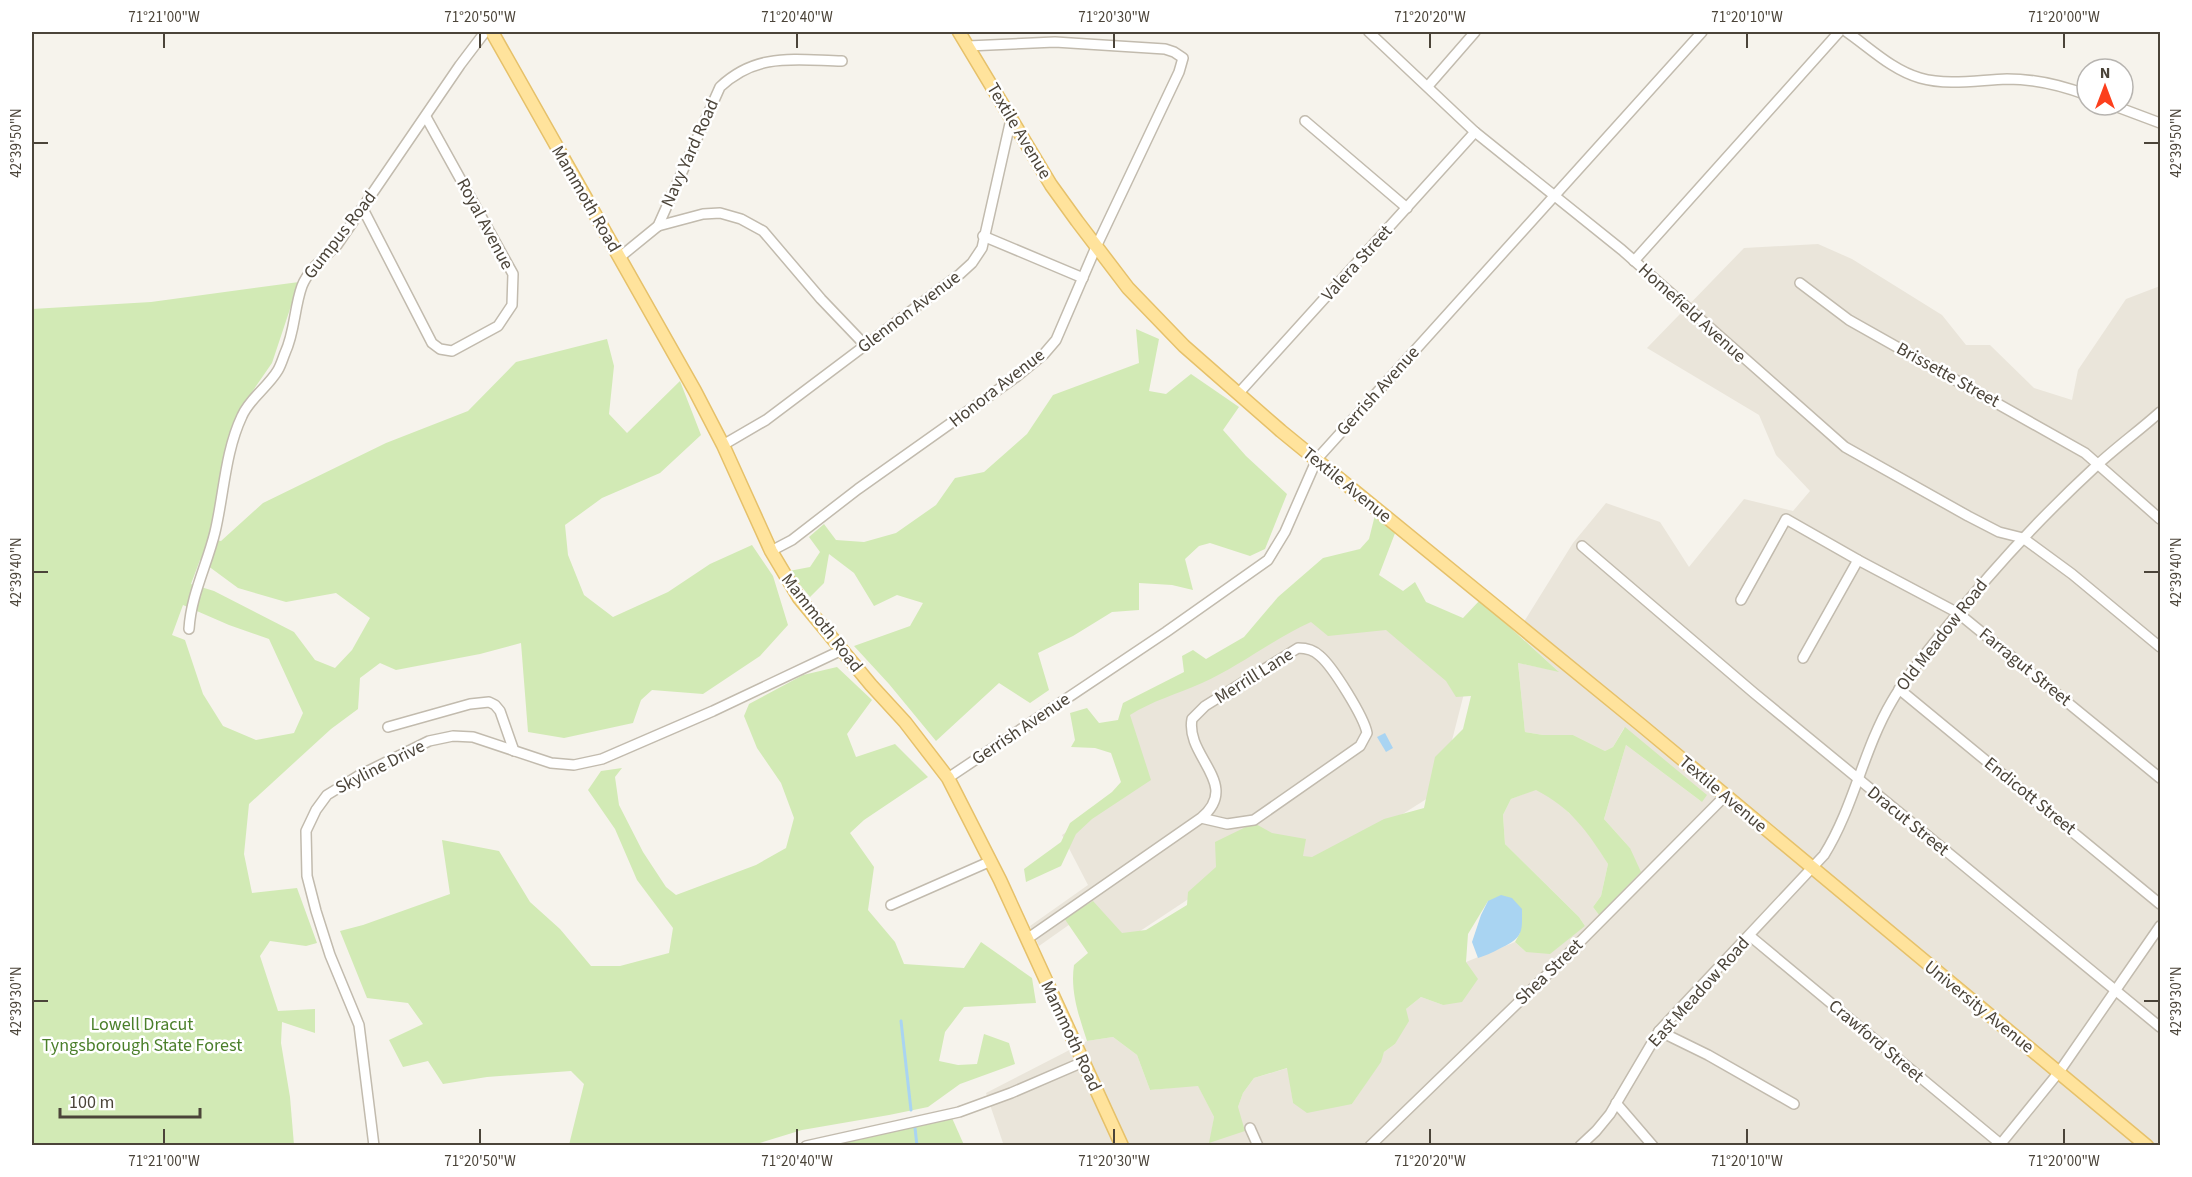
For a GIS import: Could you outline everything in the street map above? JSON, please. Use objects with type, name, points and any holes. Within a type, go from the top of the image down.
[{"type":"main road","name":"Mammoth Road","points":[[492,32],[620,257],[723,445],[771,551],[799,598],[871,685],[905,722],[948,778],[991,861],[1122,1146]]},
{"type":"main road","name":"Textile Avenue","points":[[959,32],[1051,185],[1128,288],[1168,332],[1238,394],[1812,868]]},
{"type":"main road","name":"University Avenue","points":[[1812,868],[2147,1146]]},
{"type":"street","name":"Gumpus Road","points":[[189,629],[196,586],[205,570],[213,541],[233,442],[242,415],[257,393],[278,371],[287,349],[302,284],[316,265],[337,245],[485,32]]},
{"type":"street","name":"Homefield Avenue","points":[[1369,32],[1475,132],[1634,261],[1845,447],[1999,532],[2023,538],[2072,574],[2160,647]]},
{"type":"street","points":[[1428,87],[1475,32]]},
{"type":"street","name":"Gerrish Avenue","points":[[948,778],[1166,632],[1268,560],[1285,532],[1317,459],[1702,32]]},
{"type":"street","points":[[1634,261],[1839,32]]},
{"type":"street","points":[[1847,32],[1892,64],[1923,78],[1943,81],[2036,80],[2075,91]]},
{"type":"street","name":"Honora Avenue","points":[[771,551],[792,540],[858,489],[1034,363],[1056,340],[1096,247],[1179,72],[1182,57],[1165,49],[1055,42],[968,46]]},
{"type":"street","name":"Navy Yard Road","points":[[620,257],[658,226],[720,87],[728,79],[764,61],[789,59],[842,61]]},
{"type":"street","points":[[2135,114],[2160,123]]},
{"type":"street","name":"Royal Avenue","points":[[363,209],[432,343],[440,349],[452,351],[498,326],[512,305],[513,274],[426,117]]},
{"type":"street","name":"Glennon Avenue","points":[[723,445],[766,420],[972,263],[982,248],[1011,119]]},
{"type":"street","points":[[1305,121],[1407,208]]},
{"type":"street","name":"Valera Street","points":[[1238,394],[1475,132]]},
{"type":"street","points":[[658,226],[703,214],[720,213],[741,219],[763,231],[865,345]]},
{"type":"street","points":[[983,236],[1083,278]]},
{"type":"street","name":"Brissette Street","points":[[1800,283],[1850,320],[2085,453],[2160,519]]},
{"type":"street","name":"Old Meadow Road","points":[[1783,901],[1824,855],[1840,828],[1879,725],[1899,689],[1958,614],[2023,538],[2097,465],[2160,412]]},
{"type":"street","name":"Farragut Street","points":[[1741,600],[1786,519],[1958,614],[2160,778]]},
{"type":"street","name":"Dracut Street","points":[[1582,546],[1858,779],[2160,1027]]},
{"type":"street","points":[[1803,658],[1858,560]]},
{"type":"street","name":"Merrill Lane","points":[[1027,939],[1201,818],[1214,803],[1217,792],[1214,780],[1192,731],[1192,719],[1205,706],[1298,648],[1315,652],[1327,663],[1363,719],[1367,733],[1364,740],[1353,752],[1254,820],[1227,824],[1201,818]]},
{"type":"street","name":"Skyline Drive","points":[[374,1146],[364,1049],[359,1025],[330,955],[307,876],[306,831],[316,810],[327,795],[358,776],[429,741],[453,736],[473,737],[551,763],[574,765],[602,759],[713,711],[843,650]]},
{"type":"street","name":"Endicott Street","points":[[1899,689],[2160,904]]},
{"type":"street","points":[[388,727],[478,702],[489,702],[500,711],[514,751]]},
{"type":"street","name":"Shea Street","points":[[1370,1146],[1557,965],[1725,796]]},
{"type":"street","points":[[891,906],[991,861]]},
{"type":"street","name":"East Meadow Road","points":[[1580,1146],[1596,1131],[1616,1104],[1659,1031],[1783,901]]},
{"type":"street","points":[[2001,1145],[2059,1072],[2160,926]]},
{"type":"street","name":"Crawford Street","points":[[1750,936],[2001,1145]]},
{"type":"street","points":[[1659,1031],[1708,1055],[1794,1104]]},
{"type":"street","points":[[806,1146],[959,1112],[1011,1093],[1083,1062]]},
{"type":"street","points":[[1616,1104],[1653,1146]]},
{"type":"street","points":[[1250,1128],[1258,1146]]},
{"type":"shaded area","points":[[1818,244],[1852,259],[1942,315],[1966,345],[1990,345],[2034,388],[2072,400],[2078,370],[2126,299],[2160,286],[2160,1145],[1004,1146],[986,1093],[1087,1041],[1113,1037],[1137,1055],[1150,1090],[1198,1085],[1214,1117],[1210,1142],[1238,1107],[1243,1093],[1254,1078],[1288,1068],[1293,1103],[1352,1104],[1380,1062],[1384,1052],[1395,1044],[1406,1009],[1421,997],[1443,1005],[1466,962],[1515,942],[1526,952],[1585,926],[1579,917],[1505,844],[1503,815],[1511,799],[1536,789],[1555,800],[1586,829],[1608,864],[1601,896],[1593,907],[1599,915],[1630,848],[1604,819],[1626,745],[1702,802],[1624,728],[1613,747],[1605,751],[1573,735],[1543,735],[1525,732],[1518,663],[1558,671],[1517,633],[1573,543],[1606,503],[1660,522],[1689,567],[1744,499],[1793,511],[1810,491],[1776,455],[1759,415],[1647,348],[1744,248]]},
{"type":"shaded area","points":[[1391,598],[1469,674],[1439,791],[1294,883],[1261,851],[1122,943],[1090,910],[1039,946],[1030,926],[1088,885],[1062,835],[1149,776],[1124,713],[1310,605]]},
{"type":"green space","name":"Lowell Dracut Tyngsborough State Forest","points":[[299,282],[272,363],[252,392],[230,441],[208,538],[221,541],[263,503],[386,443],[468,411],[516,362],[607,339],[614,366],[609,414],[627,433],[680,381],[701,435],[660,473],[602,498],[565,525],[568,555],[584,595],[613,617],[668,592],[710,564],[752,545],[773,576],[788,625],[760,656],[703,694],[652,690],[641,700],[633,723],[564,738],[528,732],[521,643],[480,654],[396,670],[380,663],[360,678],[358,709],[331,729],[249,804],[244,854],[252,893],[297,888],[317,943],[306,946],[270,941],[260,956],[278,1011],[315,1009],[315,1033],[282,1022],[281,1043],[290,1097],[294,1145],[32,1146],[32,309],[151,302]],"holes":[[[200,560],[238,588],[286,602],[336,593],[370,618],[352,650],[335,668],[315,660],[294,632],[214,591],[191,584]],[[183,605],[269,639],[303,713],[294,733],[256,740],[223,726],[203,694],[185,640],[172,635]]]},
{"type":"green space","points":[[1136,329],[1159,339],[1149,391],[1166,394],[1191,374],[1239,407],[1223,430],[1246,456],[1287,494],[1265,549],[1250,556],[1210,543],[1199,546],[1185,559],[1193,590],[1172,585],[1139,583],[1139,610],[1112,612],[1073,636],[1038,653],[1049,690],[1030,703],[999,683],[936,741],[854,646],[910,626],[923,603],[897,595],[874,606],[854,573],[829,554],[824,583],[810,597],[789,571],[810,567],[820,552],[809,537],[824,524],[836,540],[864,542],[896,533],[936,505],[955,478],[984,472],[1027,434],[1053,395],[1139,363]]},
{"type":"green space","points":[[1375,515],[1397,528],[1379,575],[1403,591],[1415,582],[1426,602],[1463,618],[1480,600],[1559,672],[1518,663],[1525,732],[1543,735],[1573,735],[1605,751],[1613,747],[1625,727],[1707,795],[1702,802],[1626,745],[1604,819],[1630,848],[1641,872],[1599,915],[1593,907],[1601,896],[1608,864],[1593,841],[1569,813],[1536,790],[1511,799],[1503,815],[1505,844],[1579,917],[1585,926],[1550,954],[1526,952],[1515,942],[1520,933],[1488,901],[1468,934],[1466,962],[1478,979],[1462,1002],[1443,1005],[1421,997],[1406,1009],[1409,1021],[1395,1044],[1384,1052],[1381,1062],[1352,1104],[1307,1113],[1293,1103],[1287,1068],[1254,1078],[1243,1093],[1238,1107],[1245,1131],[1209,1143],[1214,1117],[1198,1086],[1150,1090],[1137,1055],[1113,1037],[1087,1041],[1076,1004],[1073,975],[1074,965],[1088,953],[1064,918],[1093,901],[1122,933],[1146,930],[1187,905],[1188,892],[1216,867],[1215,842],[1254,823],[1272,833],[1306,839],[1303,856],[1312,857],[1384,819],[1424,808],[1435,757],[1463,729],[1471,696],[1456,697],[1446,681],[1386,630],[1328,636],[1311,622],[1283,636],[1230,669],[1130,715],[1151,780],[1092,819],[1076,834],[1061,866],[1026,882],[1024,869],[1061,842],[1070,823],[1112,792],[1121,782],[1111,753],[1095,748],[1071,747],[1075,740],[1070,713],[1087,708],[1099,723],[1118,720],[1123,703],[1184,672],[1182,656],[1193,650],[1206,659],[1244,637],[1278,597],[1323,558],[1360,549],[1369,539]]},
{"type":"green space","points":[[837,667],[872,700],[847,734],[856,757],[895,744],[928,777],[864,820],[850,833],[874,867],[868,910],[895,942],[904,964],[964,968],[981,942],[1032,978],[1036,1003],[964,1007],[945,1032],[939,1061],[958,1065],[977,1064],[984,1034],[1009,1043],[1015,1064],[960,1084],[928,1107],[802,1130],[753,1145],[569,1145],[584,1084],[571,1071],[487,1077],[443,1084],[428,1061],[403,1067],[389,1040],[423,1024],[408,1003],[367,998],[340,931],[450,894],[442,840],[499,851],[530,902],[560,929],[591,966],[620,966],[669,953],[673,928],[637,880],[615,829],[588,790],[601,771],[622,768],[615,777],[619,805],[643,852],[666,887],[676,895],[756,865],[786,848],[794,818],[781,783],[757,748],[744,716],[749,704],[803,675]]},
{"type":"green space","points":[[952,1118],[964,1145],[832,1146],[831,1143]]},
{"type":"water","points":[[1385,733],[1393,748],[1386,752],[1377,737]]},
{"type":"water","points":[[1501,895],[1512,898],[1522,909],[1521,932],[1516,939],[1478,958],[1472,942],[1481,915],[1488,901]]},
{"type":"waterway","points":[[901,1021],[911,1110]]},
{"type":"waterway","points":[[915,1128],[917,1146]]}]
